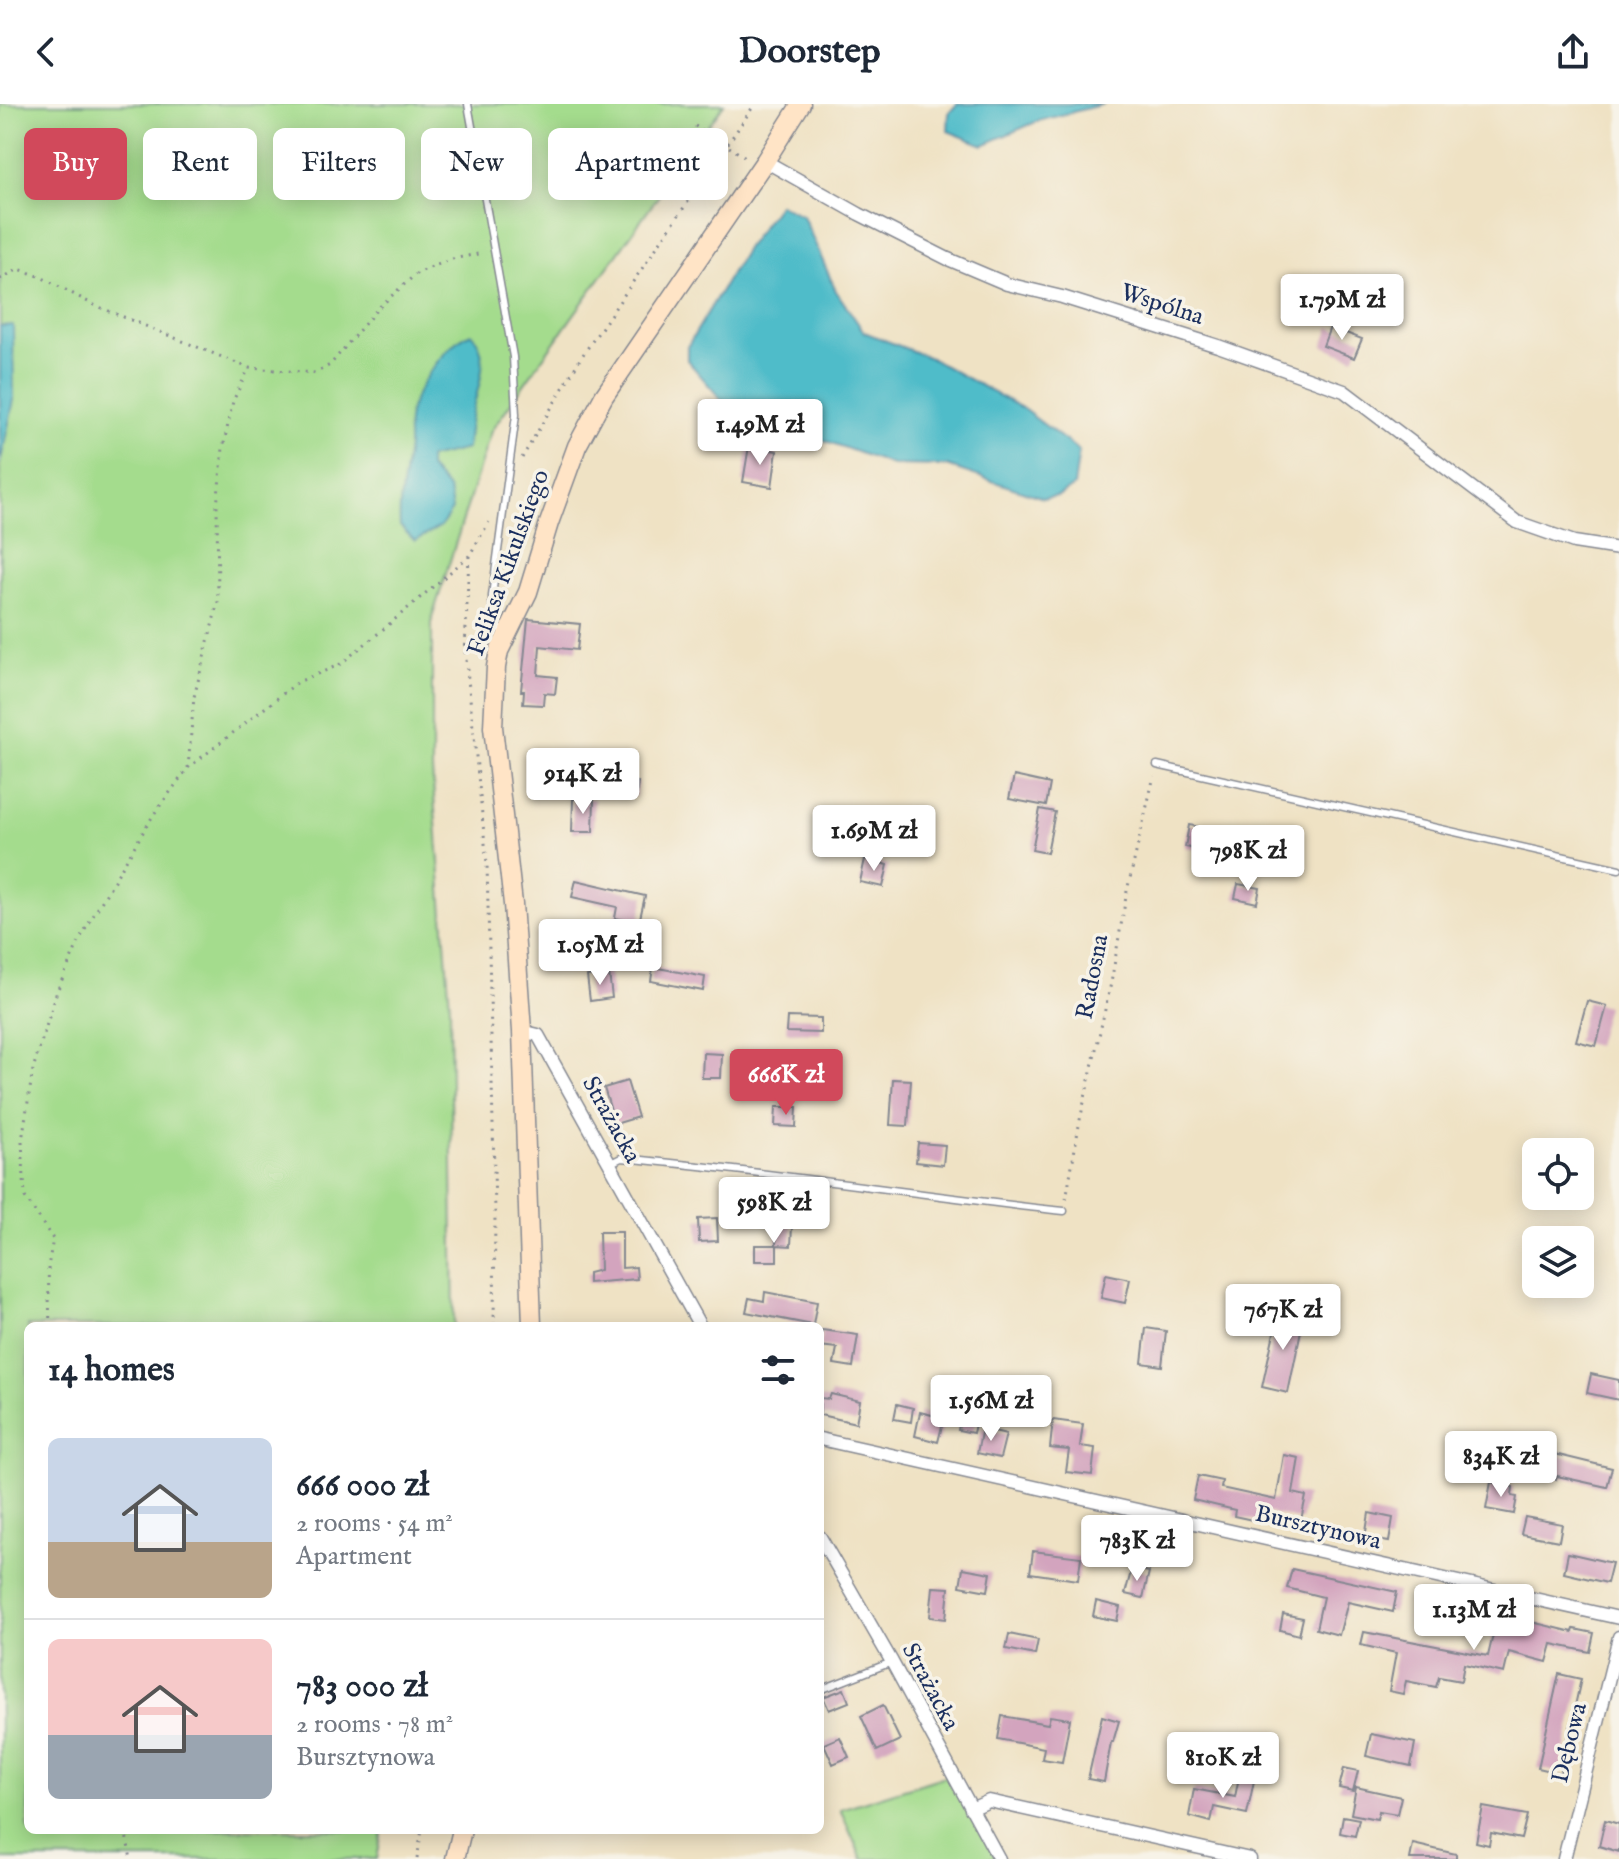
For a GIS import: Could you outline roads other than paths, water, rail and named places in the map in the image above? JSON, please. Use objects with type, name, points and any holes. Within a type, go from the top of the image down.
[{"type":"main road","name":"Feliksa Kikulskiego","points":[[532,1322],[522,1031],[513,904],[493,727],[493,682],[499,651],[528,592],[553,510],[577,446],[590,421],[759,161],[801,104]]},
{"type":"main road","points":[[455,1859],[461,1834]]},
{"type":"street","name":"Wspólna","points":[[759,161],[948,259],[1007,284],[1062,297],[1344,391],[1517,522],[1574,542],[1619,549]]},
{"type":"street","name":"Strażacka","points":[[522,1031],[538,1035],[698,1322]]},
{"type":"street","name":"Bursztynowa","points":[[824,1440],[1619,1618]]},
{"type":"street","name":"Strażacka","points":[[824,1544],[999,1859]]},
{"type":"street","name":"Dębowa","points":[[1564,1859],[1619,1637]]},
{"type":"street","points":[[971,1809],[989,1801],[1250,1859]]},
{"type":"lane","points":[[468,104],[513,357],[516,415],[492,596],[493,618],[505,637]]},
{"type":"lane","points":[[1157,765],[1619,869]]},
{"type":"lane","points":[[609,1164],[621,1158],[736,1168],[953,1199],[1064,1211]]},
{"type":"lane","points":[[824,1688],[892,1662]]},
{"type":"water","points":[[957,104],[1104,104],[1038,121],[983,145],[948,131],[949,113]]},
{"type":"water","points":[[779,204],[803,216],[836,291],[864,332],[930,358],[1022,408],[1079,451],[1074,486],[1058,496],[1043,498],[947,466],[892,465],[725,404],[687,360],[687,347],[747,247]]},
{"type":"water","points":[[13,325],[14,400],[0,464],[0,326]]},
{"type":"water","points":[[471,333],[481,352],[482,374],[470,421],[467,449],[429,458],[429,468],[449,490],[452,510],[441,526],[415,541],[400,526],[409,415],[418,392],[433,368],[451,347]]}]
